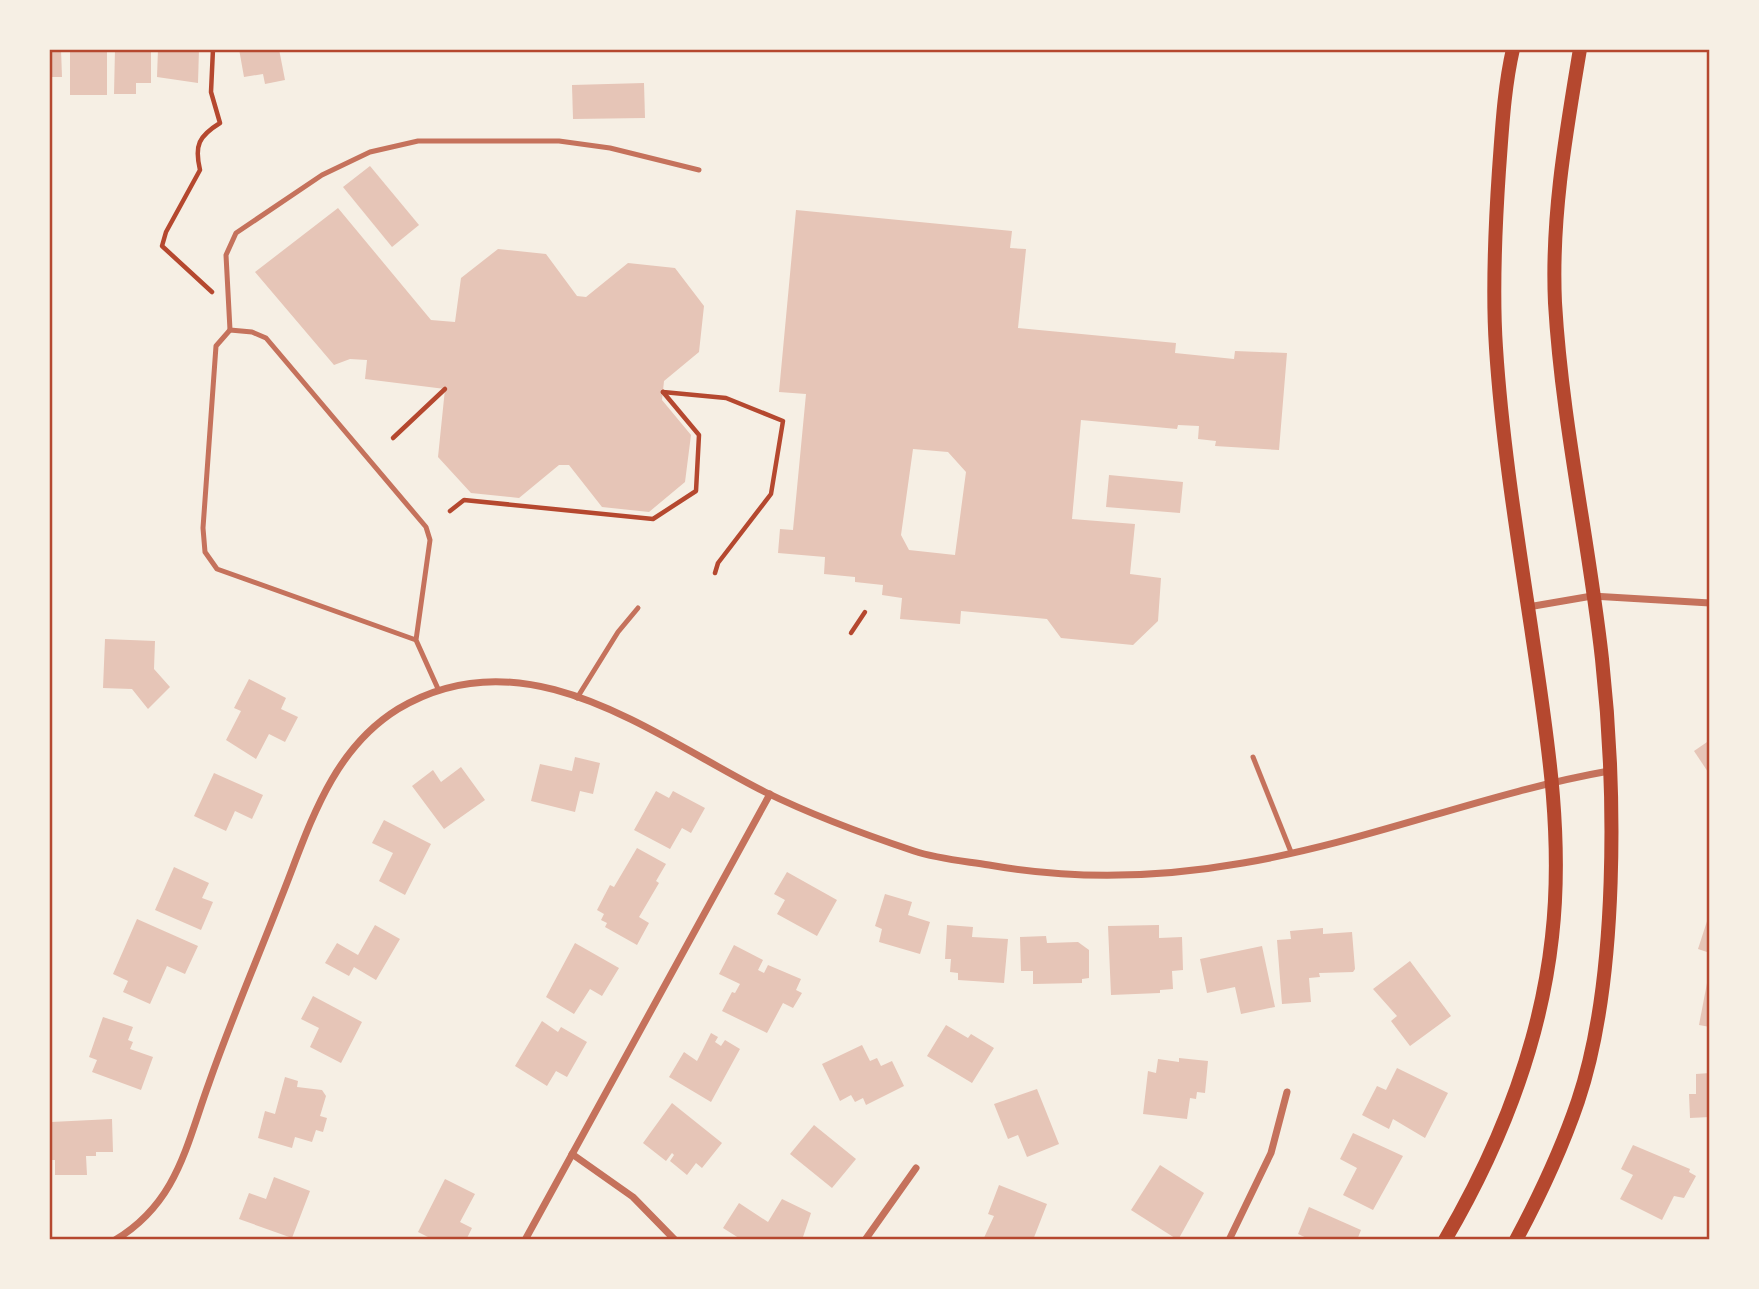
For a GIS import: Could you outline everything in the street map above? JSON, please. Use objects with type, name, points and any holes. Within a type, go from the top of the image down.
[{"type":"main road","points":[[1445,1240],[1490,1158],[1515,1098],[1536,1026],[1552,935],[1554,781],[1528,607],[1496,346],[1495,231],[1502,138],[1513,49]]},
{"type":"main road","points":[[1516,1240],[1577,1102],[1591,1054],[1608,908],[1609,771],[1602,659],[1555,302],[1558,183],[1580,49]]},
{"type":"street","points":[[1528,607],[1592,596],[1710,603]]},
{"type":"street","points":[[115,1240],[136,1227],[179,1172],[243,986],[281,897],[308,824],[337,769],[360,741],[397,710],[439,691],[477,680],[507,680],[543,685],[612,710],[769,794],[919,852],[1037,873],[1135,876],[1243,863],[1554,781],[1609,771]]},
{"type":"street","points":[[525,1240],[769,794]]},
{"type":"street","points":[[1229,1240],[1271,1153],[1287,1092]]},
{"type":"street","points":[[572,1154],[633,1197],[675,1240]]},
{"type":"street","points":[[865,1240],[916,1168]]},
{"type":"lane","points":[[416,640],[217,569],[205,552],[203,528],[216,346],[230,330],[226,255],[236,233],[322,175],[370,152],[418,141],[559,141],[610,148],[699,170]]},
{"type":"lane","points":[[230,330],[252,332],[265,338],[426,527],[430,540],[416,640],[439,691]]},
{"type":"lane","points":[[577,698],[618,632],[638,608]]},
{"type":"lane","points":[[1253,757],[1291,852]]},
{"type":"path","points":[[214,49],[211,92],[220,123],[201,135],[195,152],[200,170],[166,232],[162,246],[216,295]]},
{"type":"path","points":[[393,438],[445,389]]},
{"type":"path","points":[[450,510],[464,500],[653,519],[696,491],[699,435],[663,391],[726,398],[783,421],[771,494],[718,563],[715,573]]},
{"type":"path","points":[[851,633],[865,612]]},
{"type":"building","points":[[49,49],[61,49],[62,77],[49,77]]},
{"type":"building","points":[[70,49],[107,49],[107,95],[70,95]]},
{"type":"building","points":[[115,49],[151,49],[151,83],[136,83],[136,94],[114,94]]},
{"type":"building","points":[[158,49],[199,49],[198,83],[157,77]]},
{"type":"building","points":[[239,49],[279,49],[285,80],[265,84],[263,74],[244,77]]},
{"type":"building","points":[[644,83],[645,118],[573,119],[572,85]]},
{"type":"building","points":[[370,166],[419,225],[392,247],[343,187]]},
{"type":"building","points":[[338,208],[431,320],[455,322],[461,278],[498,249],[546,254],[577,296],[586,297],[628,263],[675,268],[704,306],[699,352],[664,381],[662,400],[691,435],[685,482],[649,512],[602,507],[569,465],[559,465],[519,498],[471,493],[438,457],[445,389],[365,379],[367,360],[350,359],[334,365],[255,272]]},
{"type":"building","points":[[796,210],[1012,231],[1010,248],[1026,249],[1018,328],[1176,343],[1175,353],[1234,359],[1235,351],[1287,353],[1279,450],[1215,446],[1216,441],[1198,439],[1199,426],[1178,425],[1177,429],[1081,420],[1072,519],[1135,524],[1130,574],[1161,578],[1158,621],[1133,645],[1061,638],[1047,619],[961,611],[960,624],[900,619],[902,598],[882,595],[883,585],[855,582],[855,577],[824,574],[825,557],[778,553],[780,529],[793,530],[806,394],[779,392]],"holes":[[[913,449],[948,452],[966,472],[955,555],[909,550],[901,535]]]},
{"type":"building","points":[[1109,475],[1183,482],[1180,513],[1106,507]]},
{"type":"building","points":[[105,639],[155,641],[154,669],[170,687],[148,709],[132,689],[103,688]]},
{"type":"building","points":[[249,679],[286,698],[281,709],[298,717],[285,742],[269,734],[256,759],[226,740],[241,711],[234,708]]},
{"type":"building","points":[[1710,740],[1710,775],[1694,751]]},
{"type":"building","points":[[575,757],[600,763],[593,794],[580,791],[575,812],[531,801],[540,764],[572,771]]},
{"type":"building","points":[[461,767],[485,800],[444,829],[412,786],[433,770],[441,782]]},
{"type":"building","points":[[214,773],[263,795],[252,819],[235,811],[226,831],[194,816]]},
{"type":"building","points":[[656,791],[669,798],[673,791],[705,808],[691,833],[682,828],[670,849],[634,830]]},
{"type":"building","points":[[384,820],[431,844],[405,895],[379,881],[393,853],[372,843]]},
{"type":"building","points":[[637,848],[666,864],[656,881],[659,883],[639,917],[649,923],[637,945],[605,927],[607,923],[601,920],[604,914],[597,910],[610,885],[614,887]]},
{"type":"building","points":[[174,867],[209,883],[202,898],[213,902],[201,930],[155,910]]},
{"type":"building","points":[[787,872],[837,900],[817,936],[777,914],[785,900],[774,894]]},
{"type":"building","points":[[885,894],[912,902],[908,915],[930,922],[920,954],[879,942],[882,929],[875,926]]},
{"type":"building","points":[[1710,915],[1710,953],[1698,949]]},
{"type":"building","points":[[137,919],[198,946],[185,974],[167,966],[150,1004],[123,992],[128,981],[113,974]]},
{"type":"building","points":[[375,925],[400,939],[376,980],[354,967],[349,976],[325,963],[337,943],[358,955]]},
{"type":"building","points":[[947,925],[973,927],[972,937],[1008,939],[1004,983],[958,980],[958,973],[950,972],[951,959],[945,959]]},
{"type":"building","points":[[1159,925],[1159,938],[1182,937],[1183,970],[1172,971],[1173,989],[1160,990],[1160,993],[1111,995],[1108,926]]},
{"type":"building","points":[[1323,928],[1323,934],[1352,932],[1355,969],[1353,972],[1319,973],[1320,977],[1309,978],[1311,1002],[1282,1004],[1277,940],[1291,939],[1290,931]]},
{"type":"building","points":[[1046,936],[1047,943],[1078,942],[1089,950],[1089,978],[1082,979],[1082,983],[1033,984],[1033,971],[1021,971],[1020,937]]},
{"type":"building","points":[[575,943],[619,968],[602,996],[590,989],[574,1014],[546,997]]},
{"type":"building","points":[[734,945],[763,960],[758,970],[764,973],[768,965],[801,979],[796,990],[802,993],[793,1008],[783,1003],[767,1033],[722,1011],[732,992],[735,993],[740,984],[719,974]]},
{"type":"building","points":[[1262,946],[1275,1007],[1241,1014],[1235,987],[1207,993],[1200,959]]},
{"type":"building","points":[[1410,961],[1451,1016],[1410,1046],[1391,1021],[1397,1016],[1373,989]]},
{"type":"building","points":[[1707,983],[1710,984],[1710,1027],[1699,1025]]},
{"type":"building","points":[[313,996],[362,1022],[341,1063],[310,1047],[319,1028],[301,1019]]},
{"type":"building","points":[[103,1017],[133,1027],[128,1040],[133,1042],[130,1049],[153,1057],[141,1090],[92,1072],[97,1060],[89,1057]]},
{"type":"building","points":[[542,1021],[558,1032],[561,1027],[587,1042],[567,1077],[556,1071],[547,1086],[515,1066]]},
{"type":"building","points":[[946,1025],[968,1038],[971,1034],[994,1048],[972,1083],[927,1056]]},
{"type":"building","points":[[711,1033],[718,1037],[715,1042],[721,1046],[725,1040],[740,1049],[711,1102],[669,1077],[684,1052],[697,1061]]},
{"type":"building","points":[[862,1045],[870,1061],[877,1058],[881,1066],[892,1061],[904,1086],[866,1105],[863,1098],[855,1102],[851,1095],[840,1101],[822,1064]]},
{"type":"building","points":[[1179,1058],[1208,1061],[1205,1093],[1197,1092],[1196,1099],[1190,1098],[1187,1119],[1143,1114],[1148,1071],[1156,1073],[1158,1059],[1179,1062]]},
{"type":"building","points":[[1397,1068],[1448,1093],[1425,1138],[1393,1119],[1389,1129],[1362,1115],[1377,1086],[1386,1090]]},
{"type":"building","points":[[1710,1073],[1710,1117],[1690,1118],[1689,1094],[1696,1094],[1696,1074]]},
{"type":"building","points":[[285,1077],[298,1081],[297,1087],[322,1090],[326,1096],[320,1116],[327,1118],[323,1132],[316,1130],[312,1142],[295,1137],[292,1148],[258,1138],[265,1111],[275,1114]]},
{"type":"building","points":[[1037,1089],[1059,1144],[1027,1157],[1018,1135],[1008,1139],[994,1104]]},
{"type":"building","points":[[672,1103],[722,1143],[702,1168],[696,1163],[687,1175],[670,1161],[674,1155],[672,1153],[666,1161],[643,1143]]},
{"type":"building","points":[[112,1119],[113,1152],[96,1152],[96,1156],[86,1156],[87,1175],[55,1175],[55,1160],[52,1160],[52,1150],[49,1150],[51,1122]]},
{"type":"building","points":[[814,1125],[856,1159],[832,1188],[790,1154]]},
{"type":"building","points":[[1353,1133],[1403,1156],[1373,1210],[1343,1195],[1357,1168],[1340,1159]]},
{"type":"building","points":[[1633,1145],[1690,1169],[1689,1172],[1696,1176],[1684,1198],[1674,1196],[1662,1220],[1620,1199],[1633,1175],[1621,1169]]},
{"type":"building","points":[[1160,1165],[1204,1193],[1178,1240],[1131,1210]]},
{"type":"building","points":[[274,1177],[310,1191],[292,1238],[239,1219],[249,1193],[266,1199]]},
{"type":"building","points":[[445,1179],[475,1194],[460,1222],[472,1228],[466,1240],[434,1240],[418,1232]]},
{"type":"building","points":[[999,1185],[1047,1204],[1033,1240],[983,1240],[994,1216],[988,1214]]},
{"type":"building","points":[[782,1199],[811,1213],[802,1240],[742,1240],[723,1228],[739,1203],[768,1222]]},
{"type":"building","points":[[1309,1207],[1361,1230],[1357,1240],[1311,1240],[1298,1234]]}]
